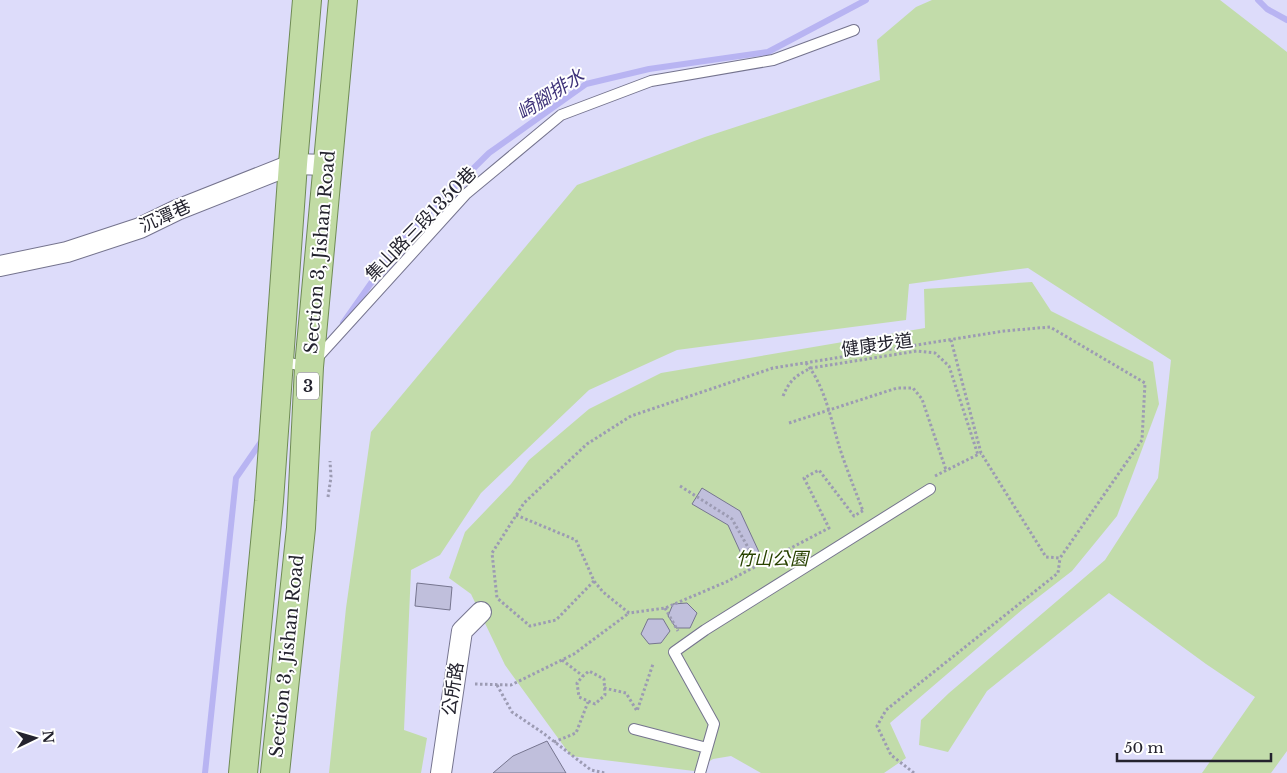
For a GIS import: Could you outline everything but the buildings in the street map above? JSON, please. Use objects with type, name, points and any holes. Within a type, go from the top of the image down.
[{"type":"main road","name":"Section 3, Jishan Road","points":[[243,773],[269,502],[278,361],[307,0]]},
{"type":"main road","name":"Section 3, Jishan Road","points":[[275,773],[301,528],[309,367],[343,0]]},
{"type":"street","name":"沉潭巷","points":[[0,266],[67,252],[140,228],[177,210],[293,164],[328,165]]},
{"type":"street","name":"公所路","points":[[441,773],[462,631],[481,612]]},
{"type":"lane","name":"集山路三段1350巷","points":[[309,367],[466,194],[561,115],[650,81],[773,60],[854,30]]},
{"type":"lane","points":[[278,361],[309,367]]},
{"type":"lane","points":[[700,773],[714,724],[674,652],[930,484]]},
{"type":"lane","points":[[634,729],[707,748]]},
{"type":"path","points":[[594,580],[556,620],[530,626],[497,598],[492,553],[529,497],[587,444],[632,416],[773,368],[1004,331],[1050,327],[1145,383],[1142,440],[1060,558],[1058,573],[886,710],[877,726],[891,755],[914,773]]},
{"type":"path","points":[[952,340],[979,454],[1046,557],[1060,558]]},
{"type":"path","name":"健康步道","points":[[783,396],[789,382],[811,368],[917,351],[935,353],[949,366],[979,454]]},
{"type":"path","points":[[806,363],[811,368],[822,391],[863,511]]},
{"type":"path","points":[[789,423],[897,388],[913,388],[922,399],[946,470]]},
{"type":"path","points":[[930,484],[946,470],[979,454]]},
{"type":"path","points":[[475,684],[511,685],[574,654],[629,613],[665,608],[726,582],[829,528],[804,478],[820,470],[854,516],[871,507]]},
{"type":"path","points":[[680,486],[732,519],[758,565]]},
{"type":"path","points":[[516,515],[576,540],[594,580],[603,592],[629,613]]},
{"type":"path","points":[[665,608],[678,630]]},
{"type":"path","points":[[562,660],[583,676]]},
{"type":"path","points":[[604,688],[626,693],[637,711],[653,664]]},
{"type":"path","points":[[590,671],[604,679],[604,688],[604,695],[595,704],[579,697],[577,683],[590,671]]},
{"type":"path","points":[[496,685],[512,712],[591,770],[606,773]]},
{"type":"path","points":[[554,742],[576,733],[588,702]]},
{"type":"green space","points":[[932,0],[1220,0],[1287,52],[1287,751],[1271,773],[1202,773],[1255,697],[1206,664],[1109,593],[987,691],[948,752],[919,745],[921,720],[949,693],[1105,560],[1158,478],[1171,360],[1028,268],[909,284],[906,320],[677,350],[589,390],[481,493],[440,555],[411,570],[404,730],[427,738],[421,773],[329,773],[346,608],[371,432],[577,185],[705,137],[880,80],[877,40],[916,7]]},
{"type":"green space","name":"竹山公園","points":[[1032,282],[1051,311],[1153,362],[1159,404],[1117,516],[1072,571],[1023,609],[890,723],[906,758],[884,773],[761,773],[731,756],[713,759],[694,771],[571,756],[505,665],[471,594],[449,578],[465,532],[511,484],[529,460],[589,409],[661,373],[925,328],[924,289]]},
{"type":"waterway","name":"崎腳排水","points":[[343,323],[402,239],[489,153],[586,84],[649,69],[768,52],[866,0]]},
{"type":"waterway","name":"崎腳排水","points":[[1258,0],[1267,9],[1287,20]]},
{"type":"waterway","points":[[205,773],[236,478],[263,439]]}]
